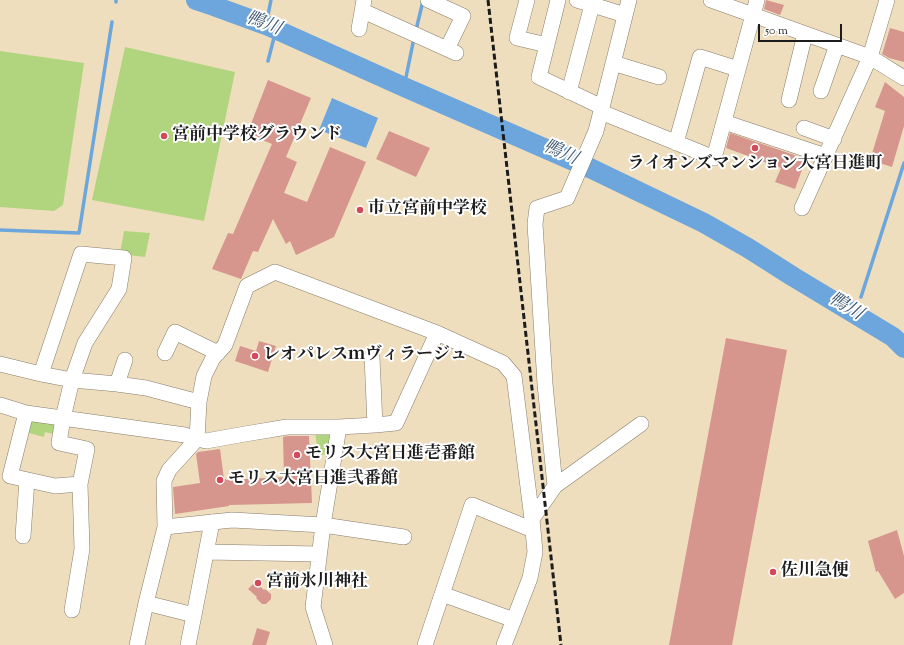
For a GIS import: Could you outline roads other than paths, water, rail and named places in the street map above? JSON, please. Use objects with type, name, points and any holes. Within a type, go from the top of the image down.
[{"type":"street","points":[[359,29],[364,5],[451,51],[463,16],[428,0]]},
{"type":"street","points":[[527,0],[517,38],[547,45]]},
{"type":"street","points":[[558,0],[540,77],[601,110],[714,158],[757,0]]},
{"type":"street","points":[[577,0],[626,15]]},
{"type":"street","points":[[555,486],[546,384],[535,224],[537,208],[567,198],[596,131],[629,0]]},
{"type":"street","points":[[711,0],[870,57],[904,78]]},
{"type":"street","points":[[802,208],[870,57],[887,0]]},
{"type":"street","points":[[569,92],[592,5]]},
{"type":"street","points":[[789,100],[805,34]]},
{"type":"street","points":[[821,91],[837,45]]},
{"type":"street","points":[[676,143],[700,57],[738,69]]},
{"type":"street","points":[[613,63],[659,77]]},
{"type":"street","points":[[724,122],[826,156]]},
{"type":"street","points":[[804,128],[834,139]]},
{"type":"street","points":[[41,374],[81,254],[124,258],[119,289],[85,343],[72,380],[59,443],[87,449],[80,484],[82,549],[72,610]]},
{"type":"street","points":[[137,645],[165,528],[164,481],[169,470],[197,439],[198,402],[204,376],[213,358],[225,345],[247,286],[275,272],[436,333],[503,363],[514,376],[535,552],[530,578],[504,645]]},
{"type":"street","points":[[165,352],[175,332],[218,353]]},
{"type":"street","points":[[0,405],[26,413],[185,435],[206,441],[286,427],[339,427],[396,423],[436,333]]},
{"type":"street","points":[[372,357],[374,425]]},
{"type":"street","points":[[117,384],[124,360]]},
{"type":"street","points":[[0,364],[72,380],[146,388],[198,402]]},
{"type":"street","points":[[26,413],[10,476],[55,486],[80,484]]},
{"type":"street","points":[[532,524],[555,486],[641,424]]},
{"type":"street","points":[[325,645],[313,607],[323,525],[339,427]]},
{"type":"street","points":[[23,536],[27,480]]},
{"type":"street","points":[[424,645],[472,505],[532,524]]},
{"type":"street","points":[[165,528],[232,520],[323,525],[404,537]]},
{"type":"street","points":[[188,645],[212,522]]},
{"type":"street","points":[[206,552],[320,554]]},
{"type":"street","points":[[442,594],[514,620]]},
{"type":"street","points":[[146,603],[194,615]]},
{"type":"water","points":[[332,98],[378,118],[366,148],[319,130]]},
{"type":"waterway","name":"鴨川","points":[[196,0],[266,25],[592,169],[704,223],[748,248],[893,337],[904,348]]},
{"type":"waterway","points":[[266,25],[271,0]]},
{"type":"waterway","points":[[416,30],[423,1]]},
{"type":"waterway","points":[[0,230],[79,233],[112,22]]},
{"type":"waterway","points":[[268,61],[276,30]]},
{"type":"waterway","points":[[404,87],[414,38]]},
{"type":"waterway","points":[[861,297],[904,163]]},
{"type":"railway","points":[[488,0],[561,645]]},
{"type":"place","name":"宮前中学校グラウンド","points":[[164,136]]},
{"type":"place","name":"ライオンズマンション大宮日進町","points":[[755,148]]},
{"type":"place","name":"市立宮前中学校","points":[[360,210]]},
{"type":"place","name":"レオパレスｍヴィラージュ","points":[[255,356]]},
{"type":"place","name":"モリス大宮日進壱番館","points":[[297,455]]},
{"type":"place","name":"モリス大宮日進弐番館","points":[[220,480]]},
{"type":"place","name":"佐川急便","points":[[773,572]]},
{"type":"place","name":"宮前氷川神社","points":[[258,583]]}]
